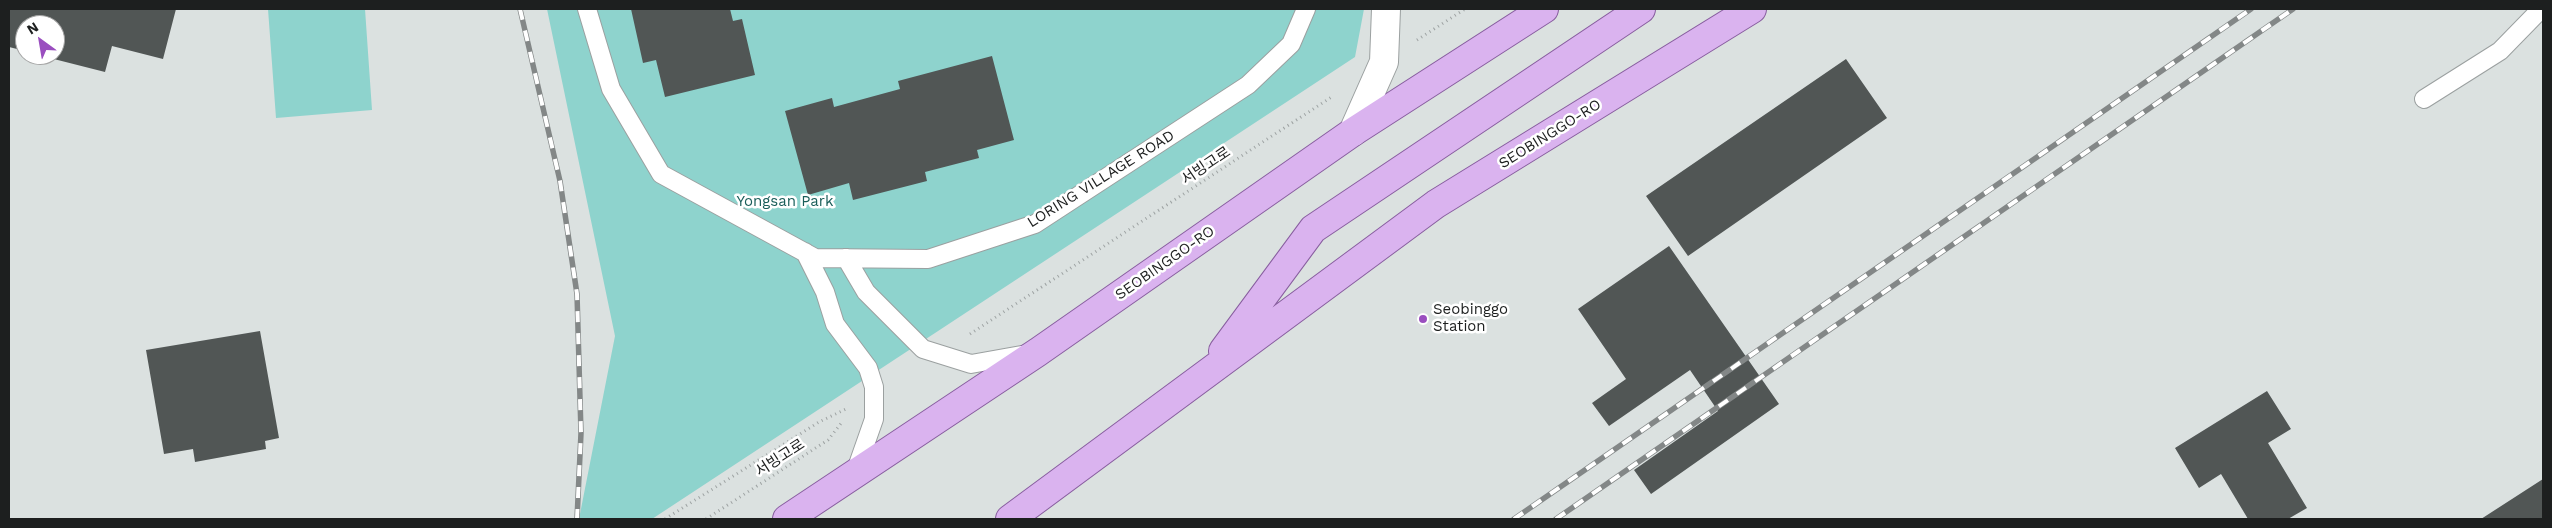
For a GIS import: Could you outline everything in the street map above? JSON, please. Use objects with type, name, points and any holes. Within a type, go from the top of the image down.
[{"type":"main road","name":"SEOBINGGO-RO","points":[[787,519],[1038,352],[1353,132],[1544,9]]},
{"type":"main road","name":"SEOBINGGO-RO","points":[[1208,372],[1313,229],[1641,9]]},
{"type":"main road","name":"SEOBINGGO-RO","points":[[1010,519],[1436,204],[1752,9]]},
{"type":"street","points":[[1353,132],[1384,62],[1386,9]]},
{"type":"lane","name":"LORING VILLAGE ROAD","points":[[588,9],[611,89],[661,174],[815,258],[928,259],[1035,224],[1248,85],[1291,44],[1306,9]]},
{"type":"lane","points":[[2424,99],[2500,51],[2541,9]]},
{"type":"lane","points":[[805,252],[825,292],[835,324],[868,368],[874,387],[874,419],[855,473]]},
{"type":"lane","points":[[846,258],[866,292],[923,349],[970,364],[1038,352]]},
{"type":"path","points":[[1384,62],[1465,9]]},
{"type":"path","name":"서빙고로","points":[[967,336],[990,323],[1335,94]]},
{"type":"path","points":[[665,519],[819,422],[848,408]]},
{"type":"path","name":"서빙고로","points":[[706,519],[828,440],[845,419]]},
{"type":"green space","points":[[268,9],[365,9],[372,110],[276,118]]},
{"type":"green space","name":"Yongsan Park","points":[[547,9],[1364,9],[1355,57],[652,519],[579,519],[615,336]]},
{"type":"building","points":[[9,9],[176,9],[163,59],[112,46],[105,72],[65,62],[65,15],[15,15],[15,48],[9,47]]},
{"type":"building","points":[[631,9],[730,9],[733,21],[742,19],[755,75],[665,97],[656,60],[643,63]]},
{"type":"building","points":[[992,56],[1014,140],[977,150],[979,158],[925,172],[927,181],[853,200],[849,183],[808,195],[785,111],[832,98],[834,107],[900,89],[898,81]]},
{"type":"building","points":[[1846,59],[1887,118],[1688,256],[1646,196]]},
{"type":"building","points":[[1669,246],[1779,404],[1651,494],[1634,470],[1718,411],[1690,370],[1609,426],[1592,403],[1626,379],[1578,309]]},
{"type":"building","points":[[260,331],[279,438],[265,441],[266,449],[195,462],[193,449],[164,454],[146,350]]},
{"type":"building","points":[[2267,391],[2291,429],[2268,443],[2307,508],[2288,519],[2248,519],[2221,474],[2199,488],[2175,448]]},
{"type":"building","points":[[2543,479],[2543,519],[2481,519]]},
{"type":"railway","points":[[520,9],[560,181],[577,294],[581,433],[577,519]]},
{"type":"railway","points":[[1514,519],[2251,9]]},
{"type":"railway","points":[[1556,519],[2293,9]]},
{"type":"place","name":"Seobinggo Station","points":[[1423,319]]}]
